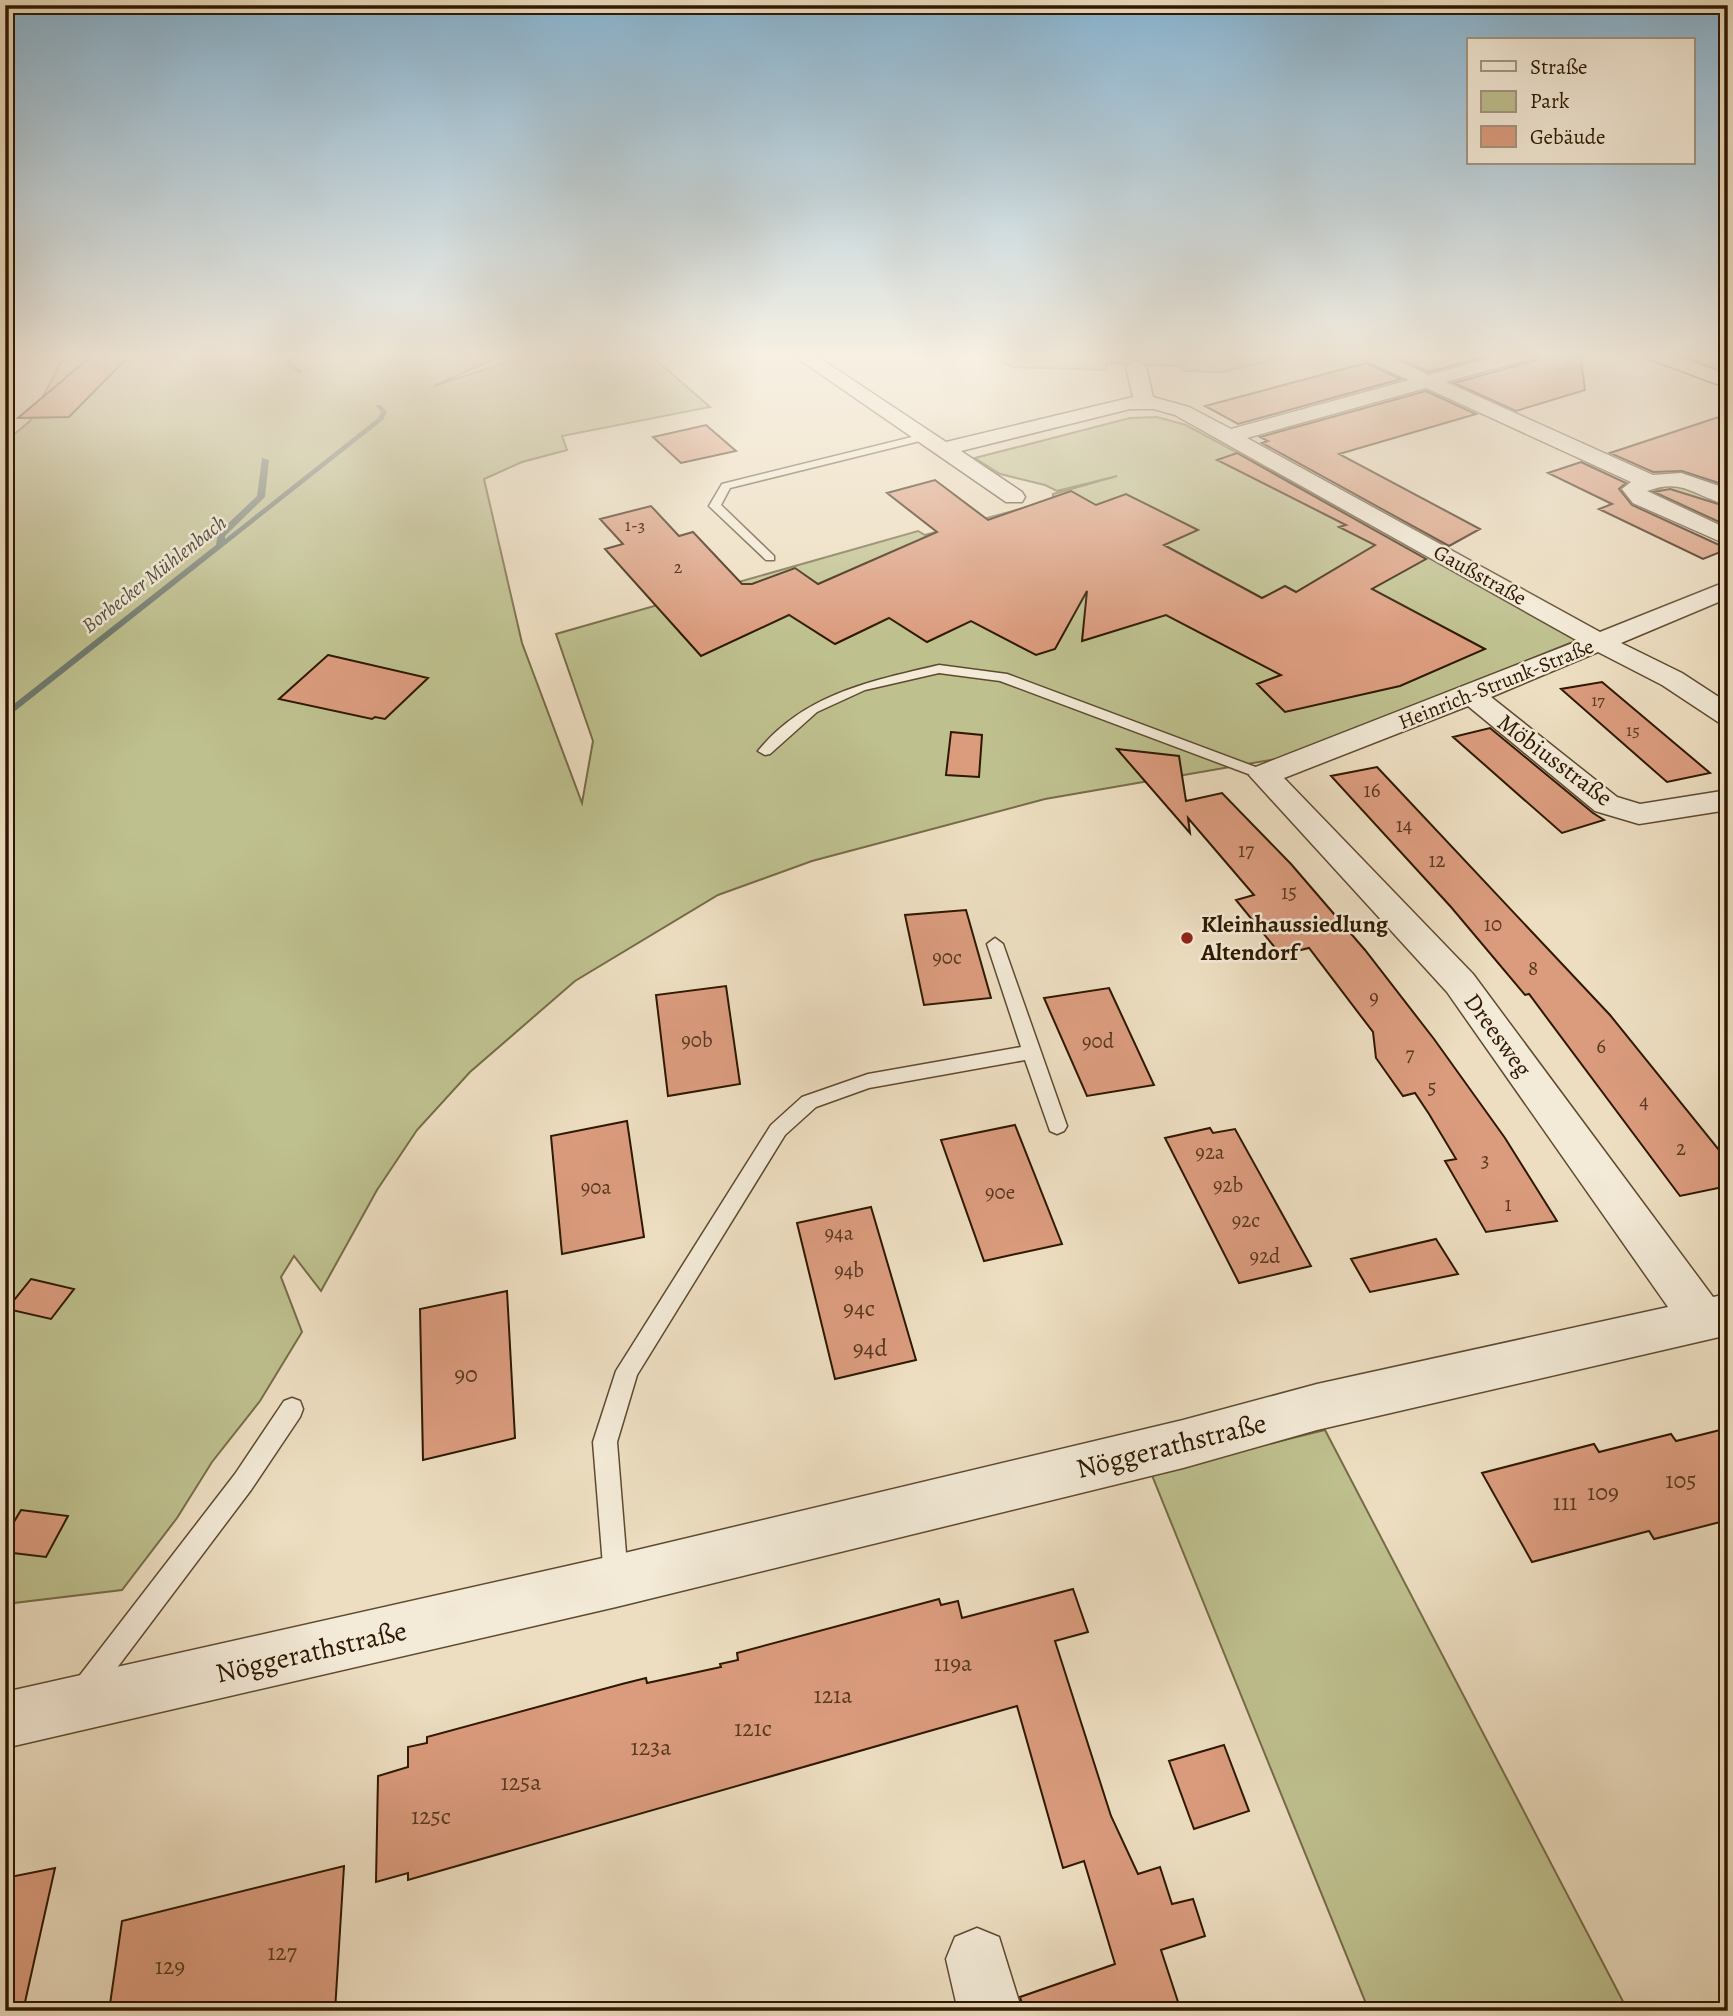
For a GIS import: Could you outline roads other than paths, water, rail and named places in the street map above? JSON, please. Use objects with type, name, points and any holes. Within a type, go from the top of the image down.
[{"type":"street","points":[[940,447],[1014,496]]},
{"type":"street","points":[[943,449],[951,447]]},
{"type":"street","name":"Gaußstraße","points":[[1251,447],[1600,642],[1672,678],[1728,716]]},
{"type":"street","points":[[1573,447],[1650,482]]},
{"type":"street","points":[[1728,498],[1687,480],[1668,476],[1633,489],[1641,498],[1728,538]]},
{"type":"street","name":"Heinrich-Strunk-Straße","points":[[1264,775],[1728,589]]},
{"type":"street","name":"Möbiusstraße","points":[[1470,694],[1606,804],[1639,814],[1728,800]]},
{"type":"street","name":"Dreesweg","points":[[1264,775],[1460,983],[1715,1317]]},
{"type":"street","name":"Nöggerathstraße","points":[[5,1720],[616,1581],[1183,1444],[1317,1407],[1715,1317]]},
{"type":"lane","points":[[770,558],[715,506],[726,486],[883,447]]},
{"type":"lane","points":[[765,751],[812,709],[861,687],[939,669],[1002,677],[1264,775]]},
{"type":"lane","points":[[995,944],[1029,1052],[1057,1126]]},
{"type":"lane","points":[[616,1581],[605,1442],[627,1371],[778,1130],[809,1102],[868,1081],[1029,1052]]},
{"type":"lane","points":[[74,1705],[243,1482],[292,1409]]},
{"type":"waterway","name":"Borbecker Mühlenbach","points":[[220,546],[345,447]]},
{"type":"waterway","points":[[220,546],[221,535],[261,497],[265,460]]},
{"type":"waterway","name":"Borbecker Mühlenbach","points":[[5,716],[220,546]]},
{"type":"place","name":"Kleinhaussiedlung Altendorf","points":[[1187,938]]}]
